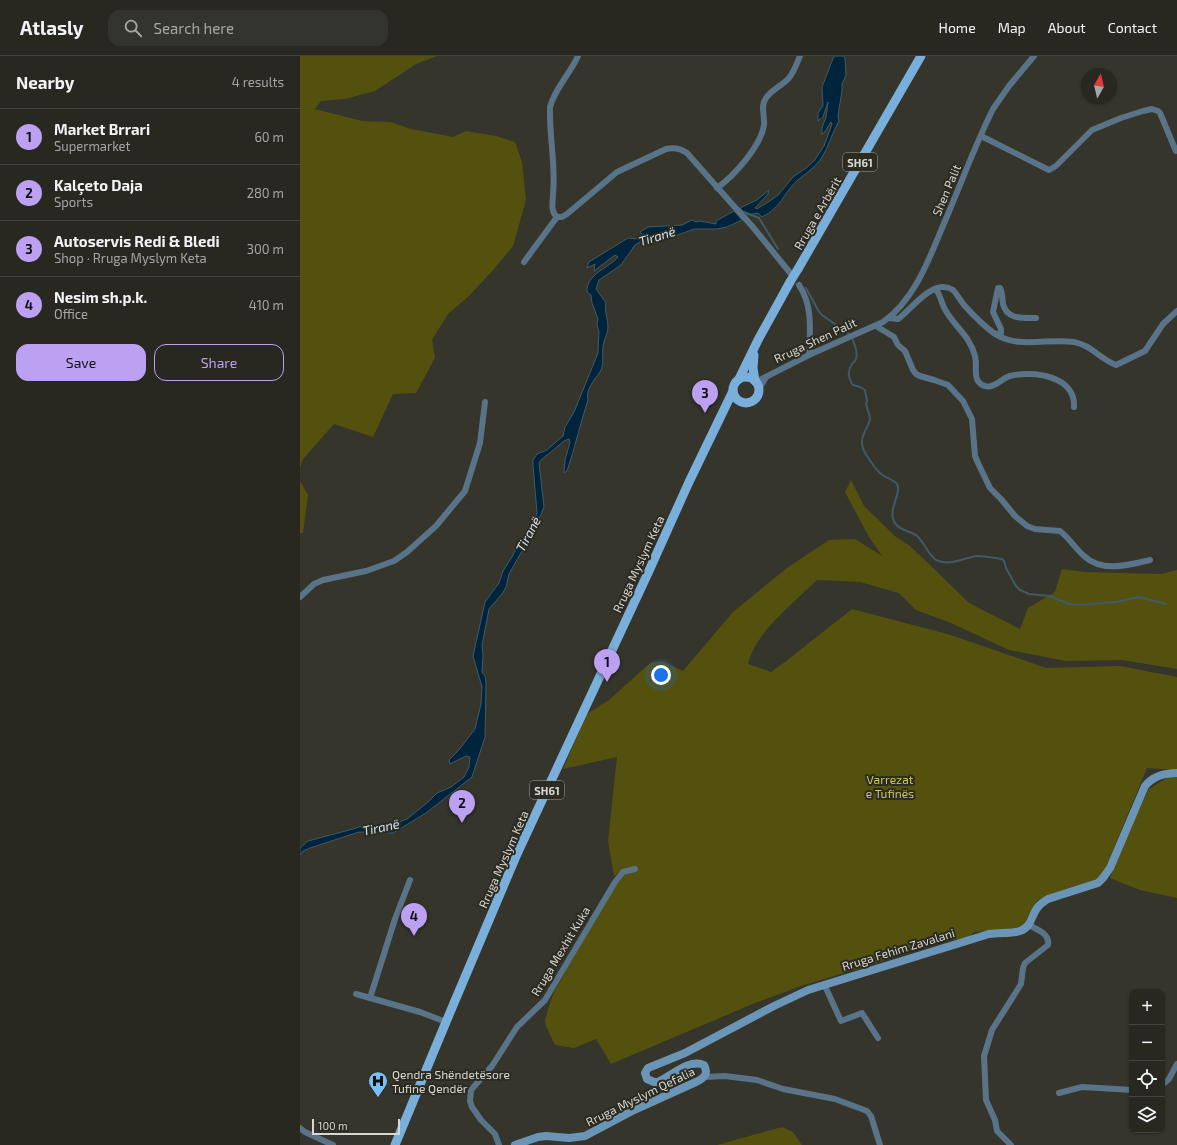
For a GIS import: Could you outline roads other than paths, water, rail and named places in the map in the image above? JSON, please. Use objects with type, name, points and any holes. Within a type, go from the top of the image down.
[{"type":"main road","name":"Rruga e Arbërit","points":[[739,379],[758,340],[795,278],[921,56]]},
{"type":"main road","name":"Rruga e Arbërit","points":[[756,385],[753,363],[758,340]]},
{"type":"main road","points":[[724,411],[732,406],[749,402],[757,396],[756,385],[747,378],[739,379]]},
{"type":"main road","name":"SH61","points":[[733,391],[734,385],[739,379]]},
{"type":"main road","points":[[733,391],[736,399],[743,403]]},
{"type":"main road","name":"Rruga Myslym Keta","points":[[395,1145],[518,851],[689,482],[733,391]]},
{"type":"street","points":[[557,217],[552,209],[554,177],[550,107],[552,99],[574,65],[578,56]]},
{"type":"street","points":[[717,188],[734,175],[756,145],[761,136],[764,124],[764,102],[772,92],[790,77],[800,56]]},
{"type":"street","name":"Shen Palit","points":[[874,326],[889,318],[901,305],[920,278],[993,109],[999,99],[1034,56]]},
{"type":"street","points":[[981,136],[1049,170],[1062,161],[1092,130],[1121,118],[1152,109],[1158,110],[1176,151]]},
{"type":"street","points":[[524,262],[557,217],[562,217],[567,214],[617,172],[666,149],[677,148],[687,153],[752,226],[795,278],[806,299],[810,317],[809,355]]},
{"type":"street","points":[[889,318],[898,319],[922,297],[942,286],[950,289],[974,315],[996,334],[1007,339],[1021,341],[1060,341],[1080,343],[1094,350],[1116,365],[1145,350],[1163,324],[1177,311]]},
{"type":"street","points":[[996,334],[1000,333],[1001,329],[993,312],[998,288],[1000,288],[1002,292],[1005,311],[1009,315],[1023,318],[1036,318]]},
{"type":"street","points":[[935,289],[938,292],[942,305],[950,317],[968,338],[975,355],[976,375],[980,383],[984,386],[992,386],[1012,375],[1044,375],[1059,381],[1070,391],[1075,401],[1074,407]]},
{"type":"street","points":[[874,326],[894,337],[898,345],[906,351],[916,374],[948,385],[963,401],[972,419],[975,456],[990,488],[1022,523],[1035,529],[1060,531],[1092,563],[1101,566],[1115,567],[1150,560]]},
{"type":"street","name":"Rruga Shen Palit","points":[[756,385],[767,376],[809,355],[874,326]]},
{"type":"street","name":"Rruga Shen Palit","points":[[756,385],[767,376]]},
{"type":"street","points":[[300,598],[314,584],[323,580],[366,571],[394,561],[407,552],[436,526],[465,491],[480,443],[485,402]]},
{"type":"street","points":[[1010,1144],[997,1131],[986,1100],[984,1056],[992,1030],[1021,984],[1025,963],[1048,946],[1049,939],[1047,936],[1029,925],[1035,912],[1042,903],[1048,899],[1092,885],[1103,878],[1110,868],[1145,786],[1153,778],[1177,773]]},
{"type":"street","name":"Rruga Mexhit Kuka","points":[[499,1145],[495,1134],[481,1120],[472,1107],[470,1101],[471,1090],[492,1066],[517,1027],[545,1000],[615,882],[623,872],[635,869]]},
{"type":"street","points":[[370,998],[395,919],[410,880]]},
{"type":"street","name":"Rruga Fehim Zavalani","points":[[705,1077],[706,1067],[698,1062],[689,1064],[658,1082],[647,1079],[645,1073],[646,1070],[652,1066],[684,1053],[785,1000],[824,984],[989,934],[1020,932],[1029,925]]},
{"type":"street","points":[[824,984],[841,1021],[862,1013],[878,1038]]},
{"type":"street","points":[[356,994],[420,1012],[446,1022]]},
{"type":"street","points":[[1165,1082],[1169,1079],[1177,1064]]},
{"type":"street","points":[[705,1077],[725,1076],[757,1080],[783,1090],[835,1099],[867,1111],[871,1116],[880,1145]]},
{"type":"street","name":"Rruga Myslym Qefalia","points":[[520,1144],[546,1136],[569,1138],[585,1136],[634,1110],[705,1077]]},
{"type":"street","points":[[1059,1093],[1082,1087],[1129,1090]]},
{"type":"street","points":[[300,1128],[305,1132],[333,1145]]},
{"type":"water","points":[[834,56],[844,56],[846,75],[842,84],[838,116],[839,121],[820,161],[793,185],[769,213],[762,217],[758,213],[747,215],[740,208],[757,200],[769,190],[768,194],[755,208],[757,209],[770,201],[778,195],[793,177],[814,161],[824,146],[832,124],[831,122],[822,134],[828,102],[823,117],[818,121],[818,113],[823,106],[822,87]]},
{"type":"water","name":"Tiranë","points":[[734,211],[742,220],[727,227],[717,229],[694,229],[675,236],[658,240],[647,239],[640,242],[635,245],[621,265],[599,280],[596,289],[606,303],[605,309],[608,331],[603,345],[603,362],[600,372],[593,381],[588,392],[588,400],[573,454],[567,471],[564,473],[565,460],[570,442],[569,439],[564,441],[539,463],[544,507],[530,540],[509,574],[506,587],[489,609],[482,645],[482,672],[485,676],[486,682],[485,737],[472,777],[426,813],[393,833],[359,832],[310,848],[303,851],[300,855],[300,848],[308,841],[362,826],[391,825],[407,819],[437,793],[451,787],[464,777],[469,767],[470,757],[466,756],[450,764],[449,760],[475,729],[481,704],[482,687],[473,656],[485,602],[499,583],[503,571],[519,543],[526,538],[531,530],[537,513],[533,460],[537,454],[547,450],[563,436],[565,427],[574,412],[598,353],[598,319],[592,303],[591,295],[587,292],[588,286],[590,280],[594,276],[618,257],[615,255],[594,271],[595,264],[587,268],[589,262],[628,238],[636,239],[643,235],[640,232],[648,227],[682,225],[692,220],[696,222],[700,221],[716,224],[716,221]]},
{"type":"waterway","points":[[744,212],[759,218],[778,249]]},
{"type":"waterway","points":[[806,288],[822,315],[849,334]]},
{"type":"waterway","points":[[853,340],[857,357],[849,369],[849,377],[853,385],[865,390],[867,401],[866,404],[870,417],[862,440],[864,450],[879,472],[897,484],[898,491],[892,515],[895,523],[900,528],[917,536],[933,558],[941,562],[952,562],[978,556],[1002,559],[1016,586],[1020,590],[1029,594],[1050,596],[1069,604],[1077,605],[1116,602],[1139,597],[1166,604]]},
{"type":"place","name":"Autoservis Redi & Bledi","points":[[705,413]]},
{"type":"place","name":"Market Brrari","points":[[607,682]]},
{"type":"place","name":"Kalçeto Daja","points":[[462,823]]},
{"type":"place","name":"Nesim sh.p.k.","points":[[414,936]]},
{"type":"place","name":"Qendra Shëndetësore Tufine Qendër","points":[[378,1098]]},
{"type":"park label","name":"Varrezat e Tufinës","points":[[890,786]]}]
